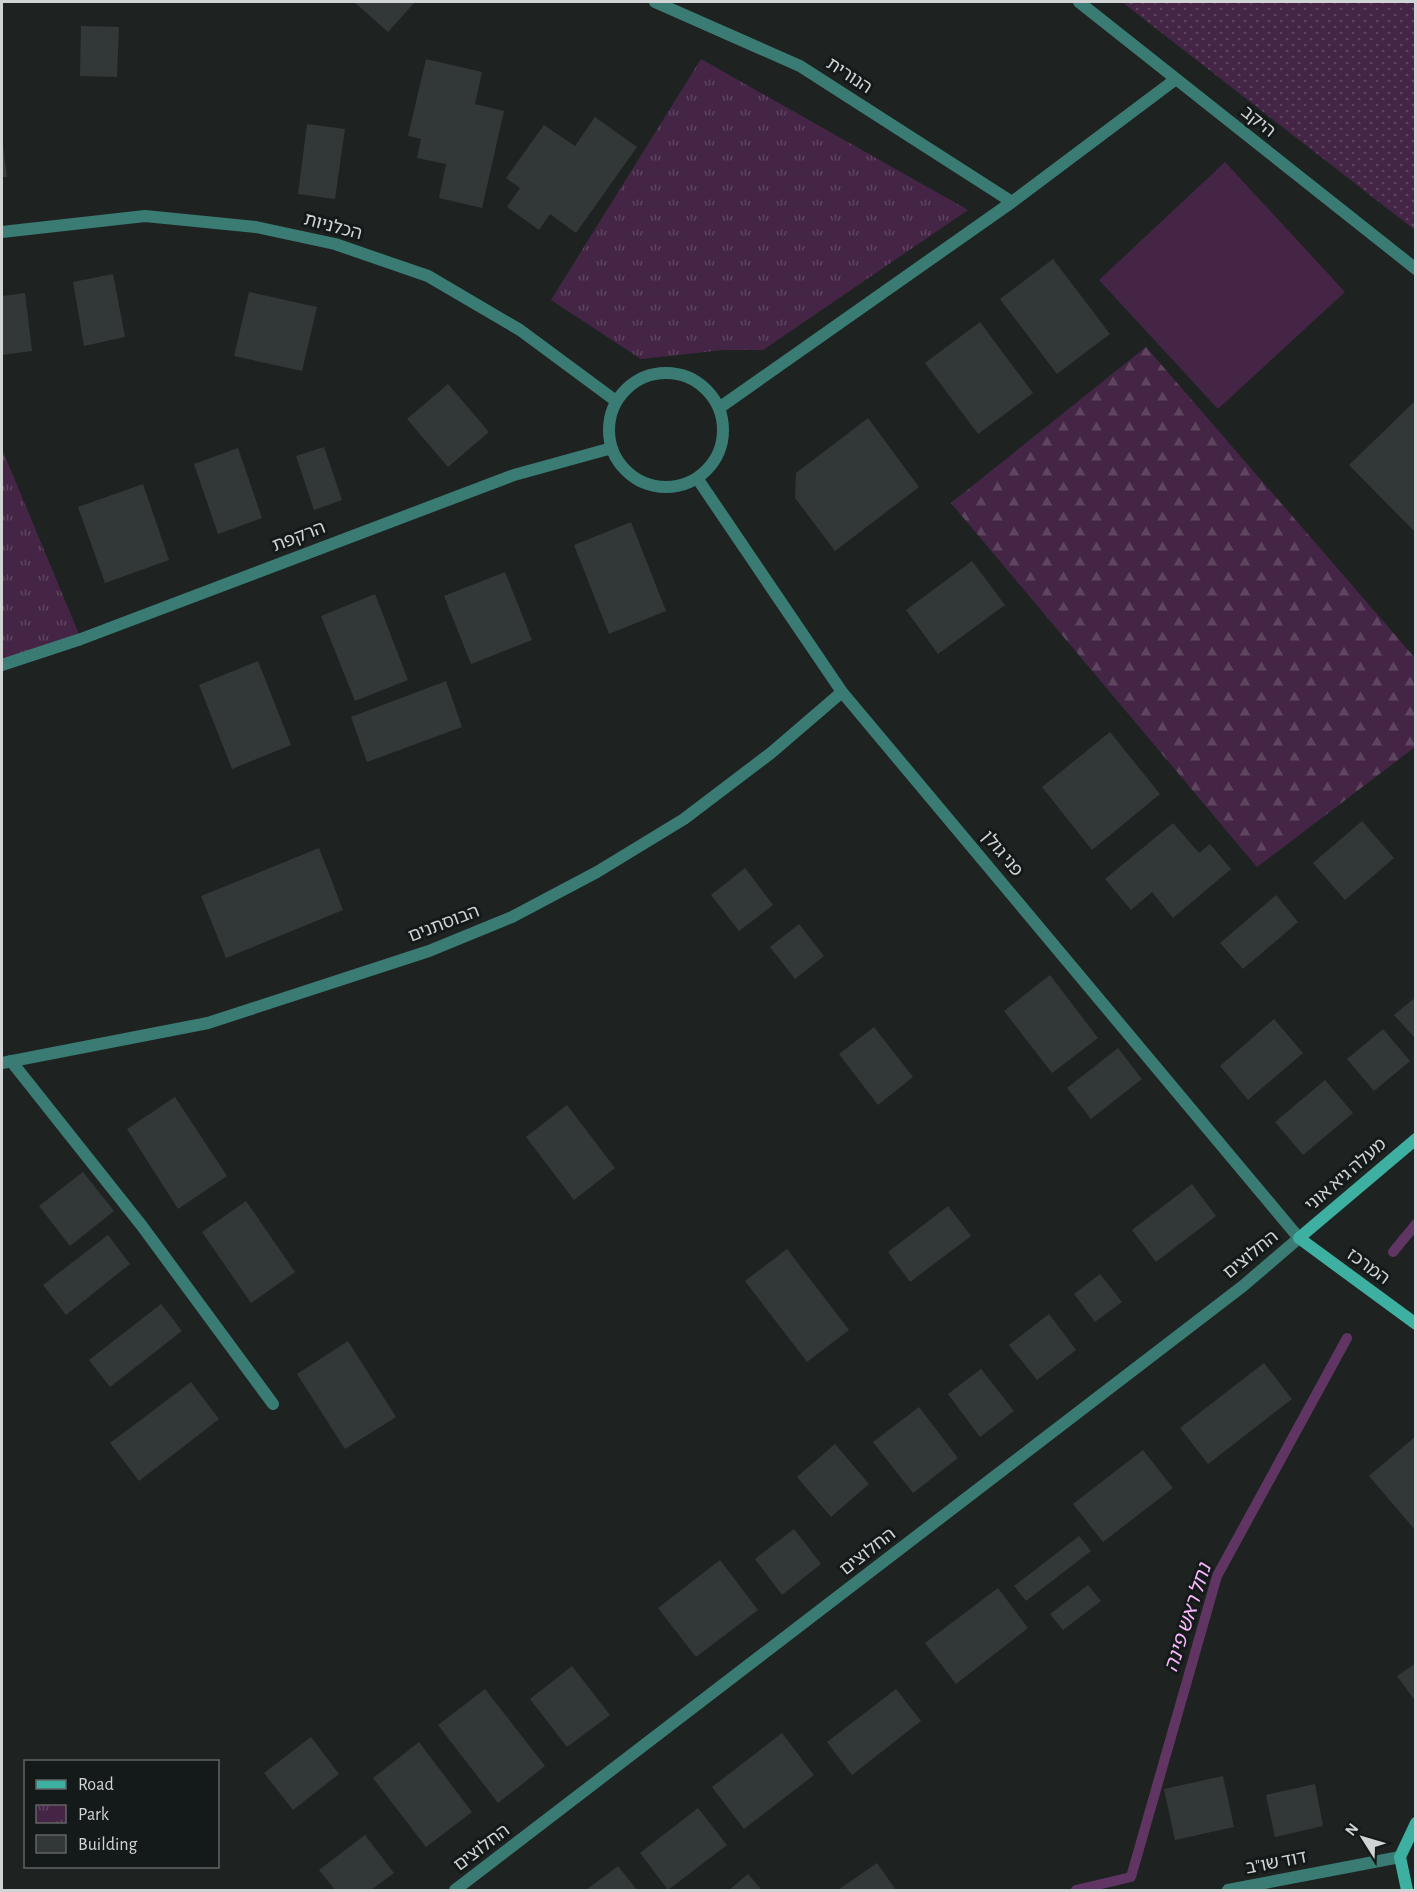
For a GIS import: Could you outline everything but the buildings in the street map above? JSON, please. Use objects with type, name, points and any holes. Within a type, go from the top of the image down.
[{"type":"street","name":"הנורית","points":[[655,2],[800,66],[1012,202]]},
{"type":"street","name":"היקב","points":[[1079,2],[1416,269]]},
{"type":"street","points":[[719,408],[1012,202],[1176,79]]},
{"type":"street","name":"הכלניות","points":[[2,232],[144,216],[256,227],[335,244],[428,276],[520,330],[616,402]]},
{"type":"street","points":[[661,373],[679,374],[696,381],[710,393],[719,408],[723,421],[720,447],[711,464],[697,478],[682,485],[664,487],[647,484],[632,476],[620,464],[612,448],[609,433],[610,416],[616,402],[628,387],[643,378],[661,373]]},
{"type":"street","name":"הרקפת","points":[[2,665],[81,639],[514,475],[612,448]]},
{"type":"street","name":"פני גולן","points":[[697,478],[842,692],[1299,1238]]},
{"type":"street","name":"הבוסתנים","points":[[6,1062],[208,1023],[429,951],[512,917],[597,872],[684,819],[771,753],[842,692]]},
{"type":"street","points":[[6,1062],[142,1226],[273,1404]]},
{"type":"street","name":"מעלה גיא אוני","points":[[1299,1238],[1416,1139]]},
{"type":"street","name":"המרכז","points":[[1299,1238],[1416,1324]]},
{"type":"street","name":"החלוצים","points":[[455,1890],[1167,1344],[1299,1238]]},
{"type":"street","points":[[1407,1890],[1400,1857],[1416,1823]]},
{"type":"street","name":"דוד שו\"ב","points":[[1228,1890],[1400,1857]]},
{"type":"green space","points":[[1122,2],[1415,2],[1415,230]]},
{"type":"green space","points":[[701,59],[968,210],[763,350],[723,350],[641,359],[551,300]]},
{"type":"green space","points":[[1225,162],[1345,292],[1218,409],[1099,280]]},
{"type":"green space","points":[[1146,347],[1415,658],[1415,747],[1257,867],[951,503]]},
{"type":"green space","points":[[2,449],[81,639],[2,665]]},
{"type":"waterway","name":"נחל ראש פינה","points":[[1393,1252],[1416,1224]]},
{"type":"waterway","name":"נחל ראש פינה","points":[[1076,1890],[1131,1877],[1217,1576],[1347,1338]]}]
